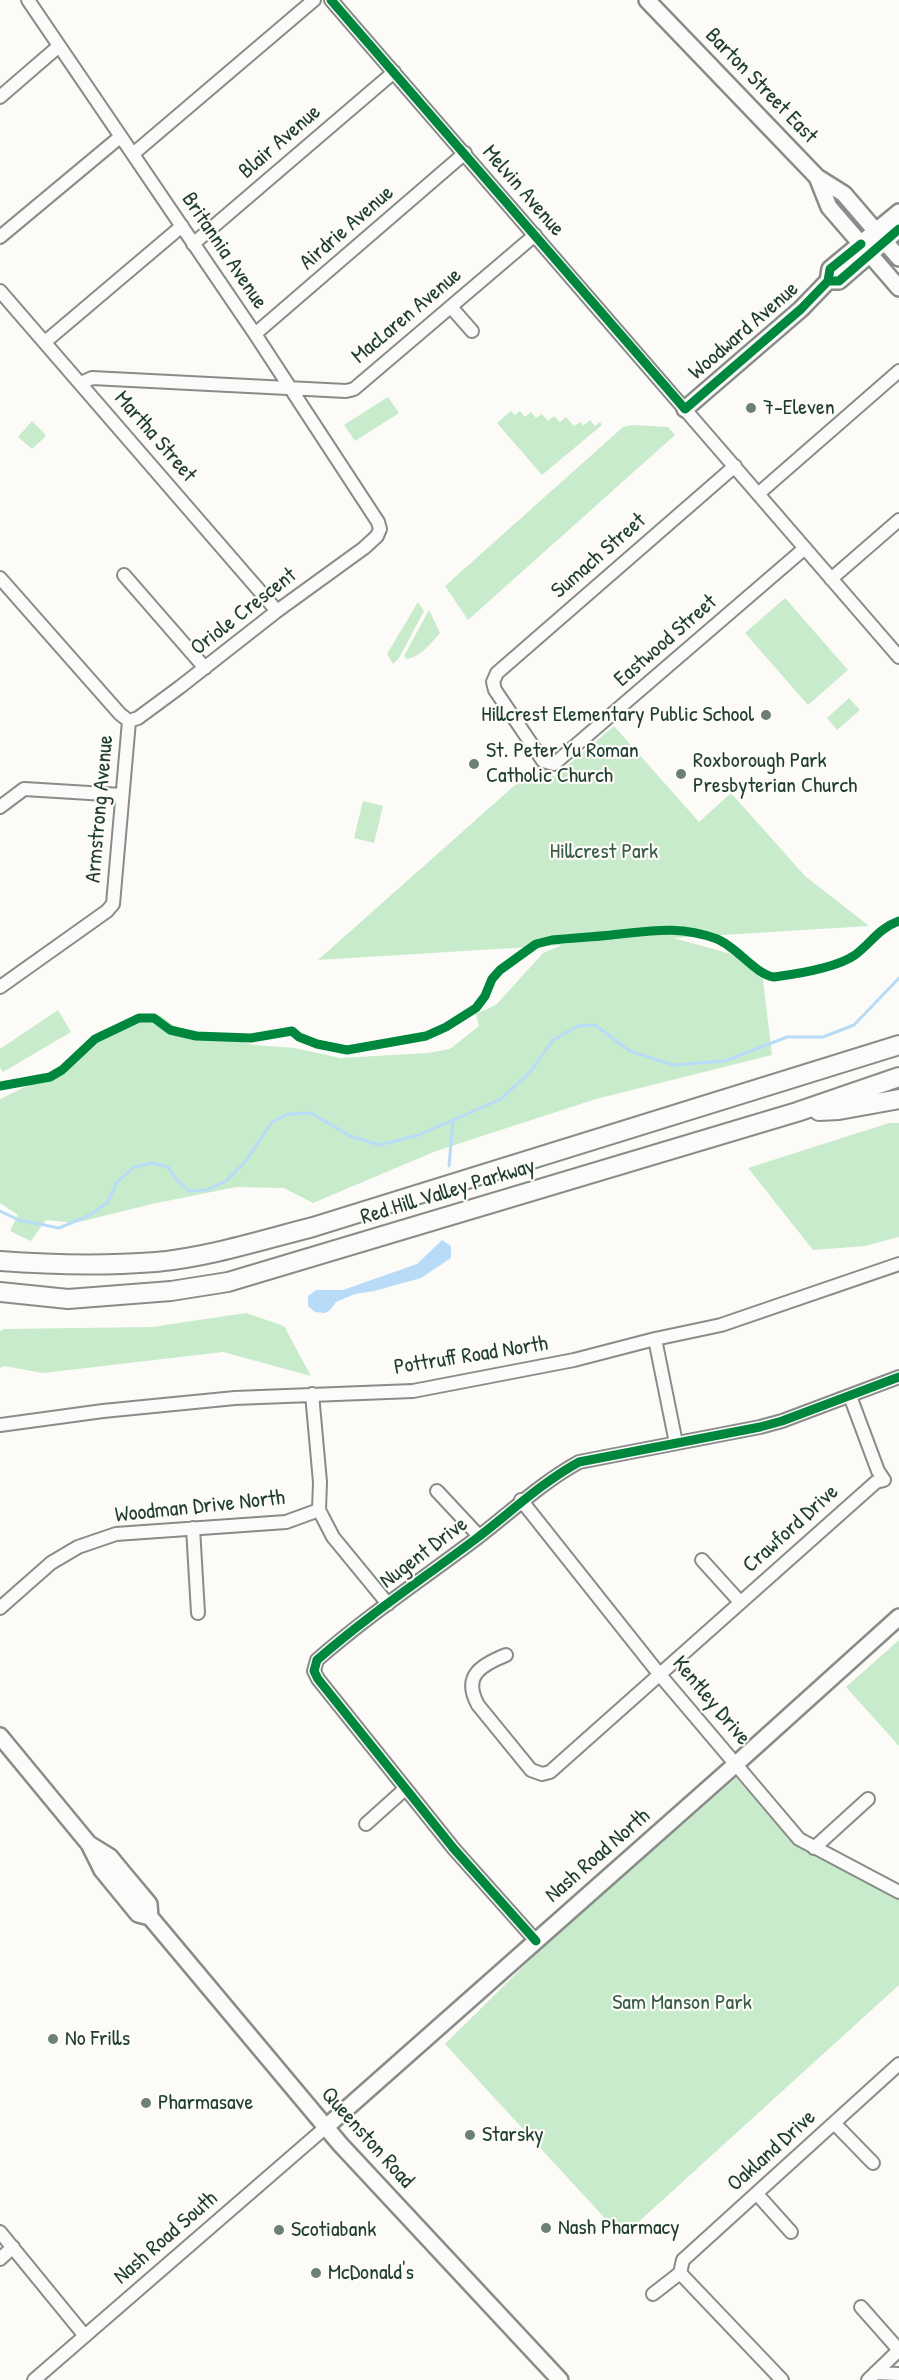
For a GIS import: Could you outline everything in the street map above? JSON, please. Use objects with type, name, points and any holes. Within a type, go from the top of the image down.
[{"type":"highway","name":"Red Hill Valley Parkway","points":[[0,1261],[54,1265],[157,1262],[234,1248],[347,1216],[827,1069],[899,1044]]},
{"type":"highway","name":"Red Hill Valley Parkway","points":[[0,1292],[68,1299],[171,1291],[228,1282],[797,1112],[899,1077]]},
{"type":"highway","points":[[797,1112],[839,1110],[899,1099]]},
{"type":"highway","points":[[0,1304],[26,1305],[68,1299]]},
{"type":"main road","name":"Barton Street East","points":[[647,0],[817,177],[844,195],[899,258]]},
{"type":"main road","name":"Barton Street East","points":[[817,177],[830,207],[899,288]]},
{"type":"main road","name":"Woodward Avenue","points":[[685,409],[801,309],[828,282],[839,281],[865,249],[880,237],[899,212]]},
{"type":"main road","name":"Woodward Avenue","points":[[880,237],[899,229]]},
{"type":"main road","name":"Nash Road North","points":[[326,2127],[899,1617]]},
{"type":"main road","name":"Queenston Road","points":[[0,1736],[89,1844],[110,1857],[143,1896],[149,1904],[150,1917],[326,2127],[560,2380]]},
{"type":"street","name":"Britannia Avenue","points":[[28,0],[291,388],[378,522],[380,529]]},
{"type":"street","points":[[134,154],[314,0]]},
{"type":"street","name":"Melvin Avenue","points":[[331,0],[899,657]]},
{"type":"street","points":[[0,97],[60,46]]},
{"type":"street","name":"Blair Avenue","points":[[193,244],[394,72]]},
{"type":"street","points":[[0,237],[120,137]]},
{"type":"street","name":"Airdrie Avenue","points":[[255,334],[465,153]]},
{"type":"street","points":[[45,342],[182,226]]},
{"type":"street","name":"MacLaren Avenue","points":[[81,383],[92,378],[346,391],[354,389],[535,235]]},
{"type":"street","name":"Martha Street","points":[[0,291],[277,611]]},
{"type":"street","points":[[451,307],[472,331]]},
{"type":"street","points":[[758,494],[899,371]]},
{"type":"street","name":"Sumach Street","points":[[554,764],[542,760],[496,692],[493,680],[497,673],[735,466]]},
{"type":"street","points":[[831,579],[899,520]]},
{"type":"street","name":"Oriole Crescent","points":[[129,721],[138,718],[277,611],[364,548],[377,536],[380,529]]},
{"type":"street","name":"Eastwood Street","points":[[554,764],[805,548]]},
{"type":"street","points":[[124,575],[205,668]]},
{"type":"street","points":[[0,578],[120,714],[129,721]]},
{"type":"street","name":"Armstrong Avenue","points":[[0,987],[107,911],[113,904],[129,721]]},
{"type":"street","points":[[0,807],[24,789],[122,795]]},
{"type":"street","name":"Pottruff Road North","points":[[0,1425],[103,1411],[235,1398],[413,1391],[574,1360],[721,1325],[899,1264]]},
{"type":"street","points":[[655,1339],[676,1443]]},
{"type":"street","name":"Nugent Drive","points":[[536,1941],[454,1849],[318,1679],[314,1671],[317,1660],[387,1604],[479,1536],[521,1500],[579,1462],[760,1427],[899,1377]]},
{"type":"street","points":[[312,1394],[320,1482],[319,1510],[333,1537],[387,1604]]},
{"type":"street","name":"Crawford Drive","points":[[506,1655],[487,1662],[477,1672],[471,1682],[472,1693],[478,1705],[531,1770],[542,1774],[550,1772],[876,1482],[884,1480],[878,1471],[850,1396]]},
{"type":"street","points":[[437,1491],[479,1536]]},
{"type":"street","name":"Kentley Drive","points":[[521,1500],[660,1675],[799,1839],[899,1892]]},
{"type":"street","name":"Woodman Drive North","points":[[0,1608],[51,1563],[78,1547],[116,1534],[286,1522],[319,1510]]},
{"type":"street","points":[[193,1528],[198,1613]]},
{"type":"street","points":[[702,1560],[740,1602]]},
{"type":"street","points":[[366,1824],[405,1789]]},
{"type":"street","points":[[814,1848],[868,1799]]},
{"type":"street","name":"Oakland Drive","points":[[653,2294],[680,2273],[683,2260],[899,2064]]},
{"type":"street","points":[[834,2123],[873,2163]]},
{"type":"street","name":"Nash Road South","points":[[34,2380],[326,2127]]},
{"type":"street","points":[[757,2194],[791,2232]]},
{"type":"street","points":[[0,2232],[85,2336]]},
{"type":"street","points":[[0,2259],[13,2247]]},
{"type":"street","points":[[680,2273],[782,2380]]},
{"type":"street","points":[[861,2307],[899,2350],[893,2363],[872,2377]]},
{"type":"street","points":[[872,2377],[899,2374]]},
{"type":"green space","points":[[388,397],[399,413],[355,441],[344,425]]},
{"type":"green space","points":[[511,411],[515,415],[520,411],[525,417],[531,412],[536,418],[542,414],[548,421],[554,416],[560,422],[566,417],[574,426],[580,422],[583,426],[590,420],[595,426],[600,422],[602,425],[542,475],[497,423]]},
{"type":"green space","points":[[32,421],[45,434],[45,437],[32,449],[18,437]]},
{"type":"green space","points":[[632,425],[668,427],[675,435],[468,620],[445,586],[623,427]]},
{"type":"green space","points":[[785,598],[848,670],[808,705],[745,633]]},
{"type":"green space","points":[[418,602],[424,611],[399,658],[393,664],[387,654]]},
{"type":"green space","points":[[429,610],[440,633],[421,652],[407,659],[404,656]]},
{"type":"green space","points":[[849,698],[860,710],[837,730],[827,718]]},
{"type":"green space","name":"Hillcrest Park","points":[[614,726],[699,822],[731,793],[805,876],[869,926],[673,938],[728,953],[762,972],[772,1055],[596,1099],[436,1151],[313,1203],[284,1188],[236,1187],[75,1223],[46,1220],[31,1241],[10,1231],[18,1215],[0,1203],[0,1099],[77,1062],[98,1032],[139,1017],[161,1016],[177,1028],[204,1032],[254,1045],[295,1048],[340,1058],[428,1053],[450,1049],[479,1026],[476,1014],[496,1005],[543,953],[562,945],[318,960],[541,762],[554,777]]},
{"type":"green space","points":[[363,801],[383,806],[374,843],[354,838]]},
{"type":"green space","points":[[58,1010],[71,1032],[3,1072],[0,1068],[0,1049]]},
{"type":"green space","points":[[889,1123],[899,1123],[899,1237],[865,1246],[813,1250],[748,1168]]},
{"type":"green space","points":[[246,1313],[284,1326],[311,1376],[223,1352],[43,1373],[4,1366],[0,1368],[0,1331],[4,1329],[152,1327]]},
{"type":"green space","points":[[899,1640],[899,1746],[846,1687]]},
{"type":"green space","name":"Sam Manson Park","points":[[736,1778],[780,1828],[812,1855],[899,1898],[899,1985],[622,2237],[445,2044],[544,1946]]},
{"type":"water","points":[[442,1240],[451,1246],[451,1258],[421,1278],[355,1294],[336,1302],[325,1313],[315,1312],[308,1306],[308,1296],[316,1290],[343,1290],[417,1264]]},
{"type":"waterway","points":[[0,1211],[19,1220],[59,1228],[90,1215],[107,1203],[117,1182],[134,1167],[153,1163],[168,1167],[176,1179],[189,1191],[207,1190],[226,1181],[244,1163],[272,1122],[288,1114],[311,1113],[350,1136],[379,1145],[419,1135],[501,1099],[531,1071],[553,1040],[578,1026],[595,1025],[630,1051],[673,1065],[725,1061],[787,1037],[823,1037],[854,1025],[899,978]]},
{"type":"waterway","points":[[449,1166],[453,1120]]},
{"type":"cycle path","points":[[331,0],[685,409],[801,309],[828,281],[830,269],[861,244]]},
{"type":"cycle path","points":[[828,281],[839,281],[899,229]]},
{"type":"cycle path","points":[[0,1086],[50,1077],[62,1070],[95,1039],[139,1018],[154,1018],[170,1030],[196,1036],[251,1038],[292,1031],[299,1037],[317,1044],[347,1050],[426,1036],[446,1027],[476,1008],[485,996],[492,979],[500,970],[536,944],[552,940],[652,931],[690,932],[717,939],[760,971],[774,977],[816,970],[847,960],[886,928],[899,921]]},
{"type":"cycle path","points":[[536,1941],[454,1849],[318,1679],[314,1671],[317,1660],[539,1488],[579,1462],[760,1427],[782,1421],[899,1377]]},
{"type":"place","name":"7-Eleven","points":[[751,408]]},
{"type":"place","name":"Hillcrest Elementary Public School","points":[[766,715]]},
{"type":"place","name":"St. Peter Yu Roman Catholic Church","points":[[474,764]]},
{"type":"place","name":"Roxborough Park Presbyterian Church","points":[[681,774]]},
{"type":"place","name":"No Frills","points":[[53,2039]]},
{"type":"place","name":"Pharmasave","points":[[146,2103]]},
{"type":"place","name":"Starsky","points":[[470,2135]]},
{"type":"place","name":"Nash Pharmacy","points":[[546,2228]]},
{"type":"place","name":"Scotiabank","points":[[279,2230]]},
{"type":"place","name":"McDonald's","points":[[316,2273]]}]
